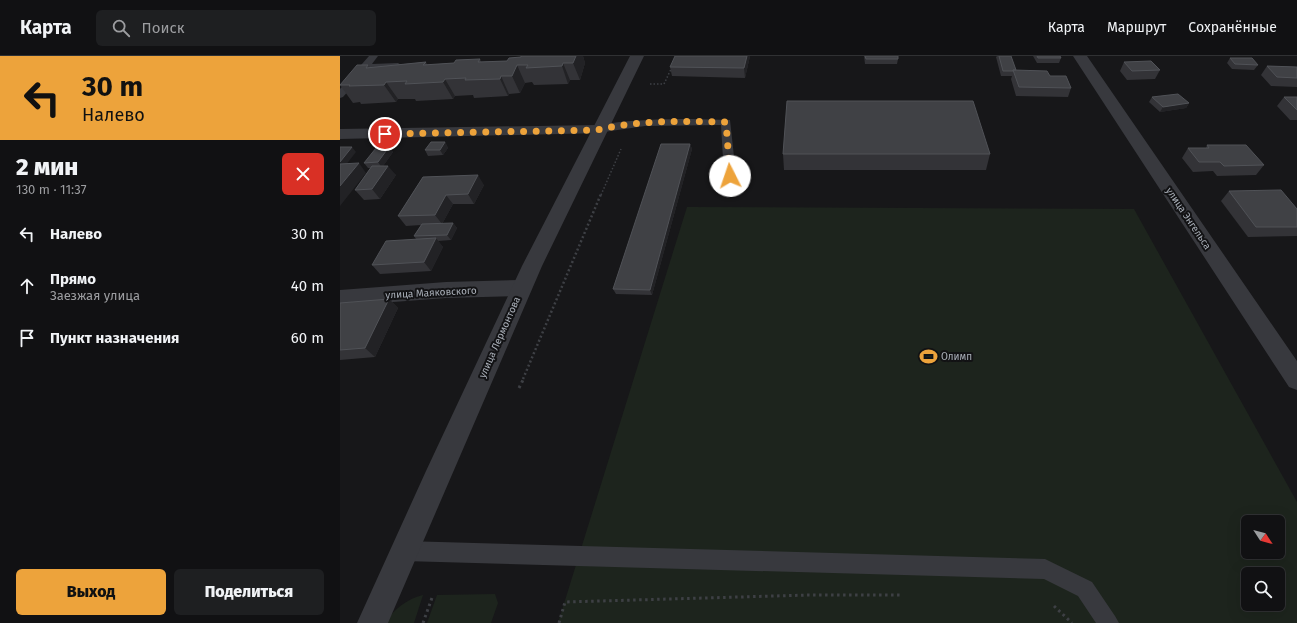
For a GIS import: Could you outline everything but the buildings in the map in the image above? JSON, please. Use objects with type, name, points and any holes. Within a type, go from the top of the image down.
[{"type":"street","name":"улица Лермонтова","points":[[372,623],[521,288],[597,130],[637,56]]},
{"type":"street","name":"улица Энгельса","points":[[1080,56],[1297,380]]},
{"type":"street","points":[[340,134],[597,130]]},
{"type":"street","name":"улица Маяковского","points":[[340,298],[446,290],[521,288]]},
{"type":"lane","points":[[340,95],[374,56]]},
{"type":"lane","points":[[366,67],[411,66]]},
{"type":"lane","points":[[597,130],[632,123],[669,121],[726,122],[730,176],[743,186]]},
{"type":"lane","points":[[404,551],[1045,569],[1085,589],[1108,623]]},
{"type":"path","points":[[519,388],[551,318],[592,213],[632,123],[647,85],[664,84],[674,63]]},
{"type":"path","points":[[423,623],[433,594]]},
{"type":"path","points":[[558,623],[565,602],[808,595],[903,595]]},
{"type":"path","points":[[1047,602],[1059,609],[1072,623]]},
{"type":"shaded area","name":"Олимп","points":[[687,207],[1134,209],[1297,502],[1297,623],[558,623]]},
{"type":"shaded area","points":[[495,594],[498,603],[491,623],[427,623],[437,595]]},
{"type":"shaded area","points":[[423,595],[414,623],[385,623],[392,613],[401,605]]},
{"type":"place","name":"Олимп","points":[[928,356]]},
{"type":"route","points":[[385,134],[597,130],[625,124],[669,121],[726,122],[730,176]]}]
